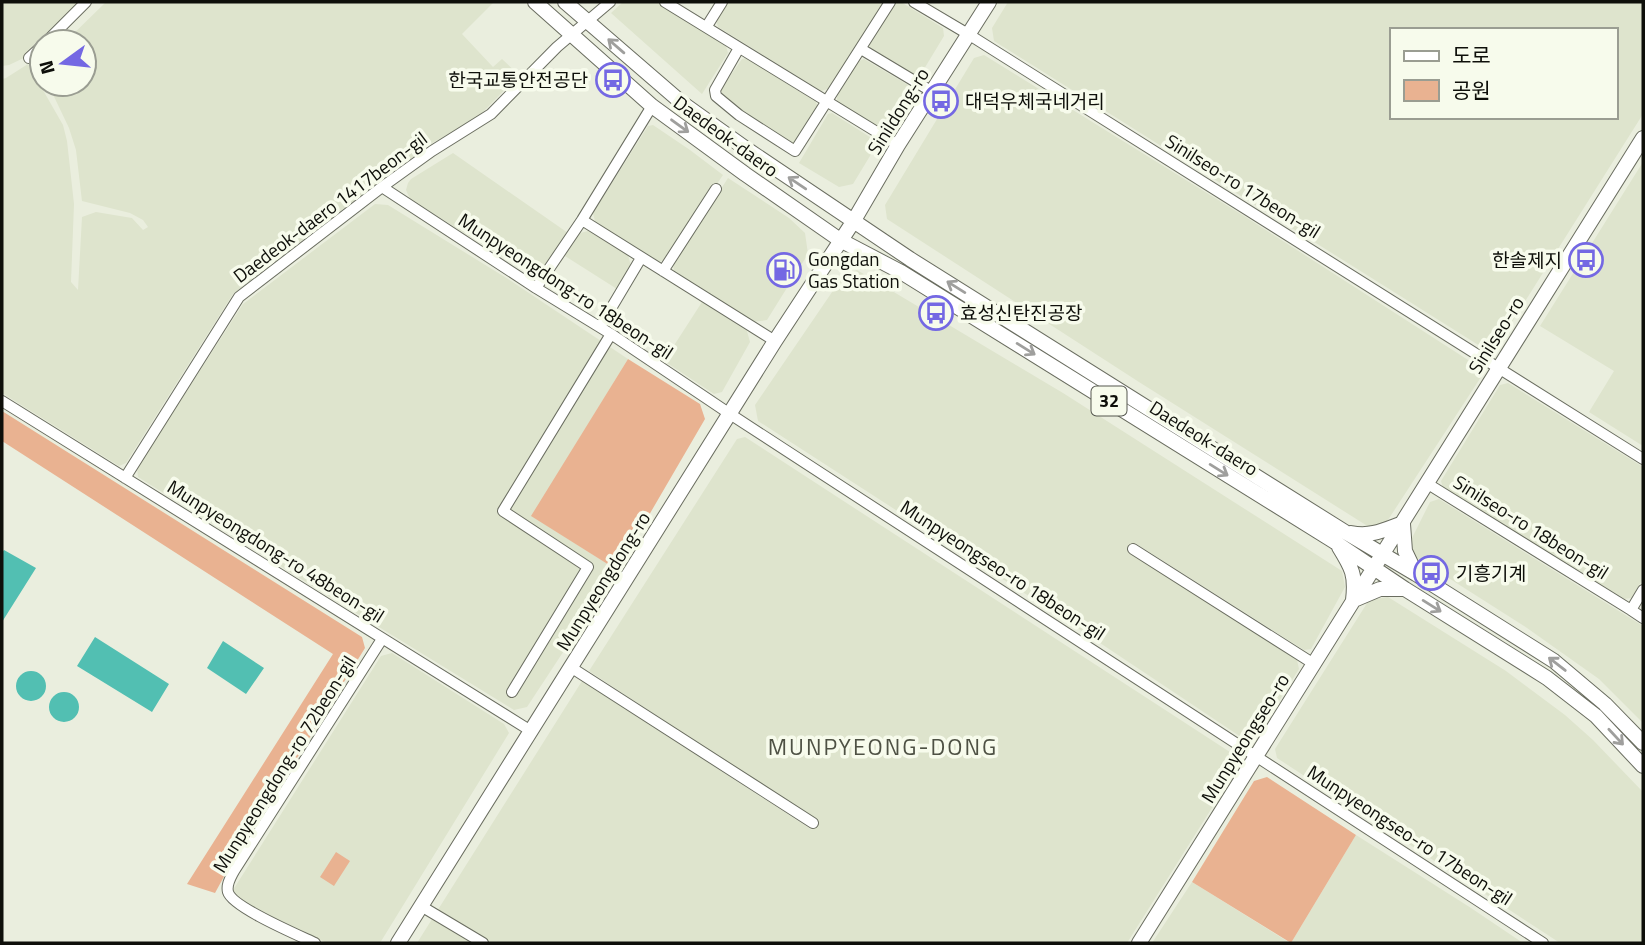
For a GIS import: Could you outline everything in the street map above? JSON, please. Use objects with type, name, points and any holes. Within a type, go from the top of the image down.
[{"type":"main road","name":"Daedeok-daero","points":[[535,2],[652,106],[841,240],[901,272],[1340,537],[1384,554],[1416,574],[1553,661],[1605,704],[1643,743]]},
{"type":"main road","name":"Daedeok-daero","points":[[565,2],[682,103],[853,222],[1340,537],[1374,568],[1547,678],[1596,716],[1643,766]]},
{"type":"main road","name":"Sinildong-ro","points":[[841,240],[989,2]]},
{"type":"main road","name":"Sinilseo-ro","points":[[1384,554],[1643,138]]},
{"type":"main road","name":"Munpyeongdong-ro","points":[[398,943],[841,240]]},
{"type":"main road","points":[[1405,589],[1380,589],[1353,601],[1355,582],[1340,537],[1377,533],[1403,523],[1405,551],[1416,574]]},
{"type":"main road","name":"Munpyeongseo-ro","points":[[1139,943],[1384,554]]},
{"type":"street","points":[[60,28],[86,2]]},
{"type":"street","name":"Daedeok-daero 1417beon-gil","points":[[125,478],[239,298],[382,187],[491,114],[557,47],[610,2]]},
{"type":"street","points":[[666,2],[898,145]]},
{"type":"street","points":[[707,26],[722,2]]},
{"type":"street","points":[[739,48],[715,90],[716,96],[739,115],[795,151],[890,2]]},
{"type":"street","name":"Sinilseo-ro 17beon-gil","points":[[914,2],[1499,368]]},
{"type":"street","points":[[861,49],[932,91]]},
{"type":"street","points":[[536,288],[582,220],[652,106]]},
{"type":"street","name":"Munpyeongdong-ro 18beon-gil","points":[[382,187],[730,414]]},
{"type":"street","points":[[663,271],[716,189]]},
{"type":"street","points":[[582,220],[775,341]]},
{"type":"street","points":[[600,327],[641,258]]},
{"type":"street","points":[[512,692],[588,567],[503,511],[611,334]]},
{"type":"street","points":[[1499,368],[1643,459]]},
{"type":"street","name":"Munpyeongdong-ro 48beon-gil","points":[[2,401],[531,731]]},
{"type":"street","name":"Munpyeongseo-ro 18beon-gil","points":[[730,414],[1257,755]]},
{"type":"street","name":"Sinilseo-ro 18beon-gil","points":[[1428,484],[1643,618]]},
{"type":"street","points":[[1133,548],[1314,664]]},
{"type":"street","points":[[1631,610],[1643,590]]},
{"type":"street","name":"Munpyeongdong-ro 72beon-gil","points":[[315,943],[249,910],[232,898],[228,884],[234,870],[382,639]]},
{"type":"street","points":[[572,668],[813,823]]},
{"type":"street","name":"Munpyeongseo-ro 17beon-gil","points":[[1257,755],[1544,943]]},
{"type":"street","points":[[421,906],[483,943]]},
{"type":"shaded area","points":[[2,2],[79,2],[51,28],[28,28],[28,50],[25,53],[28,56],[2,66]]},
{"type":"shaded area","points":[[106,2],[494,2],[462,34],[493,67],[502,59],[519,75],[481,114],[432,143],[233,294],[126,463],[119,466],[2,393],[2,79],[28,64],[28,98],[48,98],[63,125],[74,204],[71,282],[78,290],[82,217],[96,212],[132,218],[143,230],[148,227],[143,220],[130,213],[82,201],[76,150],[55,98],[98,98],[98,28],[79,28]]},
{"type":"shaded area","points":[[623,2],[657,2],[726,46],[728,53],[702,94],[611,13]]},
{"type":"shaded area","points":[[728,2],[884,2],[831,88],[821,91],[718,27],[716,20]]},
{"type":"shaded area","points":[[896,2],[901,2],[943,28],[944,36],[921,74],[916,76],[870,48],[869,44]]},
{"type":"shaded area","points":[[1008,2],[1643,2],[1643,114],[1495,349],[1488,351],[994,41],[992,28]]},
{"type":"shaded area","points":[[984,55],[1244,216],[1479,367],[1481,377],[1386,523],[1369,527],[887,219],[885,205],[974,58]]},
{"type":"shaded area","points":[[746,58],[816,102],[818,108],[791,146],[739,110],[722,94],[721,89],[742,59]]},
{"type":"shaded area","points":[[864,59],[908,85],[909,92],[887,128],[881,129],[837,103],[837,95],[859,61]]},
{"type":"shaded area","points":[[832,113],[873,139],[876,146],[853,184],[839,187],[799,163],[828,114]]},
{"type":"shaded area","points":[[653,125],[723,175],[666,259],[657,263],[596,225],[593,213],[648,126]]},
{"type":"shaded area","points":[[453,153],[568,233],[541,271],[530,274],[410,199],[406,190],[411,179]]},
{"type":"shaded area","points":[[1643,162],[1643,446],[1589,412],[1614,371],[1540,326]]},
{"type":"shaded area","points":[[728,178],[789,218],[805,233],[808,254],[767,320],[753,322],[674,273],[673,263]]},
{"type":"shaded area","points":[[375,204],[388,205],[508,279],[628,359],[532,516],[617,570],[527,707],[514,710],[138,477],[137,468],[243,304]]},
{"type":"shaded area","points":[[588,231],[628,255],[631,266],[617,289],[565,256],[580,233]]},
{"type":"shaded area","points":[[857,270],[1063,393],[1342,571],[1345,587],[1311,649],[1304,650],[1135,543],[1129,552],[1297,660],[1299,669],[1256,738],[1244,739],[758,421],[755,405],[843,276]]},
{"type":"shaded area","points":[[702,302],[747,331],[750,342],[722,392],[714,394],[664,361]]},
{"type":"shaded area","points":[[1508,383],[1643,467],[1643,579],[1631,598],[1624,599],[1443,488],[1441,481],[1500,385]]},
{"type":"shaded area","points":[[745,437],[1233,754],[1237,768],[1127,943],[417,943],[582,681],[812,830],[818,822],[589,671],[737,439]]},
{"type":"shaded area","points":[[1439,499],[1643,626],[1643,723],[1599,679],[1527,628],[1414,556],[1411,540],[1430,502]]},
{"type":"shaded area","points":[[1388,597],[1506,671],[1565,715],[1643,792],[1643,943],[1560,943],[1277,758],[1275,749],[1369,600]]},
{"type":"shaded area","points":[[392,653],[504,724],[509,733],[380,943],[327,943],[236,898],[233,890],[381,656]]},
{"type":"shaded area","points":[[1356,835],[1471,908],[1523,943],[1291,943]]},
{"type":"shaded area","points":[[1192,882],[1290,943],[1152,943]]},
{"type":"green space","points":[[628,359],[700,404],[705,419],[617,570],[531,516]]},
{"type":"green space","points":[[2,411],[362,637],[365,648],[215,893],[187,884],[333,654],[2,441]]},
{"type":"green space","points":[[1267,777],[1356,835],[1291,943],[1192,882],[1254,781]]},
{"type":"green space","points":[[336,852],[350,861],[334,886],[320,877]]},
{"type":"water","points":[[4,550],[36,568],[2,622],[2,553]]},
{"type":"water","points":[[95,637],[169,684],[152,712],[77,666]]},
{"type":"water","points":[[223,641],[264,668],[246,694],[207,668]]},
{"type":"water","points":[[31,671],[42,675],[46,686],[42,697],[31,701],[20,697],[16,686],[20,675]]},
{"type":"water","points":[[64,692],[75,696],[79,707],[75,718],[64,722],[53,718],[49,707],[53,696]]},
{"type":"place","name":"한국교통안전공단","points":[[613,80]]},
{"type":"place","name":"대덕우체국네거리","points":[[941,101]]},
{"type":"place","name":"한솔제지","points":[[1586,260]]},
{"type":"place","name":"Gongdan Gas Station","points":[[784,270]]},
{"type":"place","name":"효성신탄진공장","points":[[936,313]]},
{"type":"place","name":"기흥기계","points":[[1431,573]]},
{"type":"district","name":"MUNPYEONG-DONG","points":[[883,747]]}]
